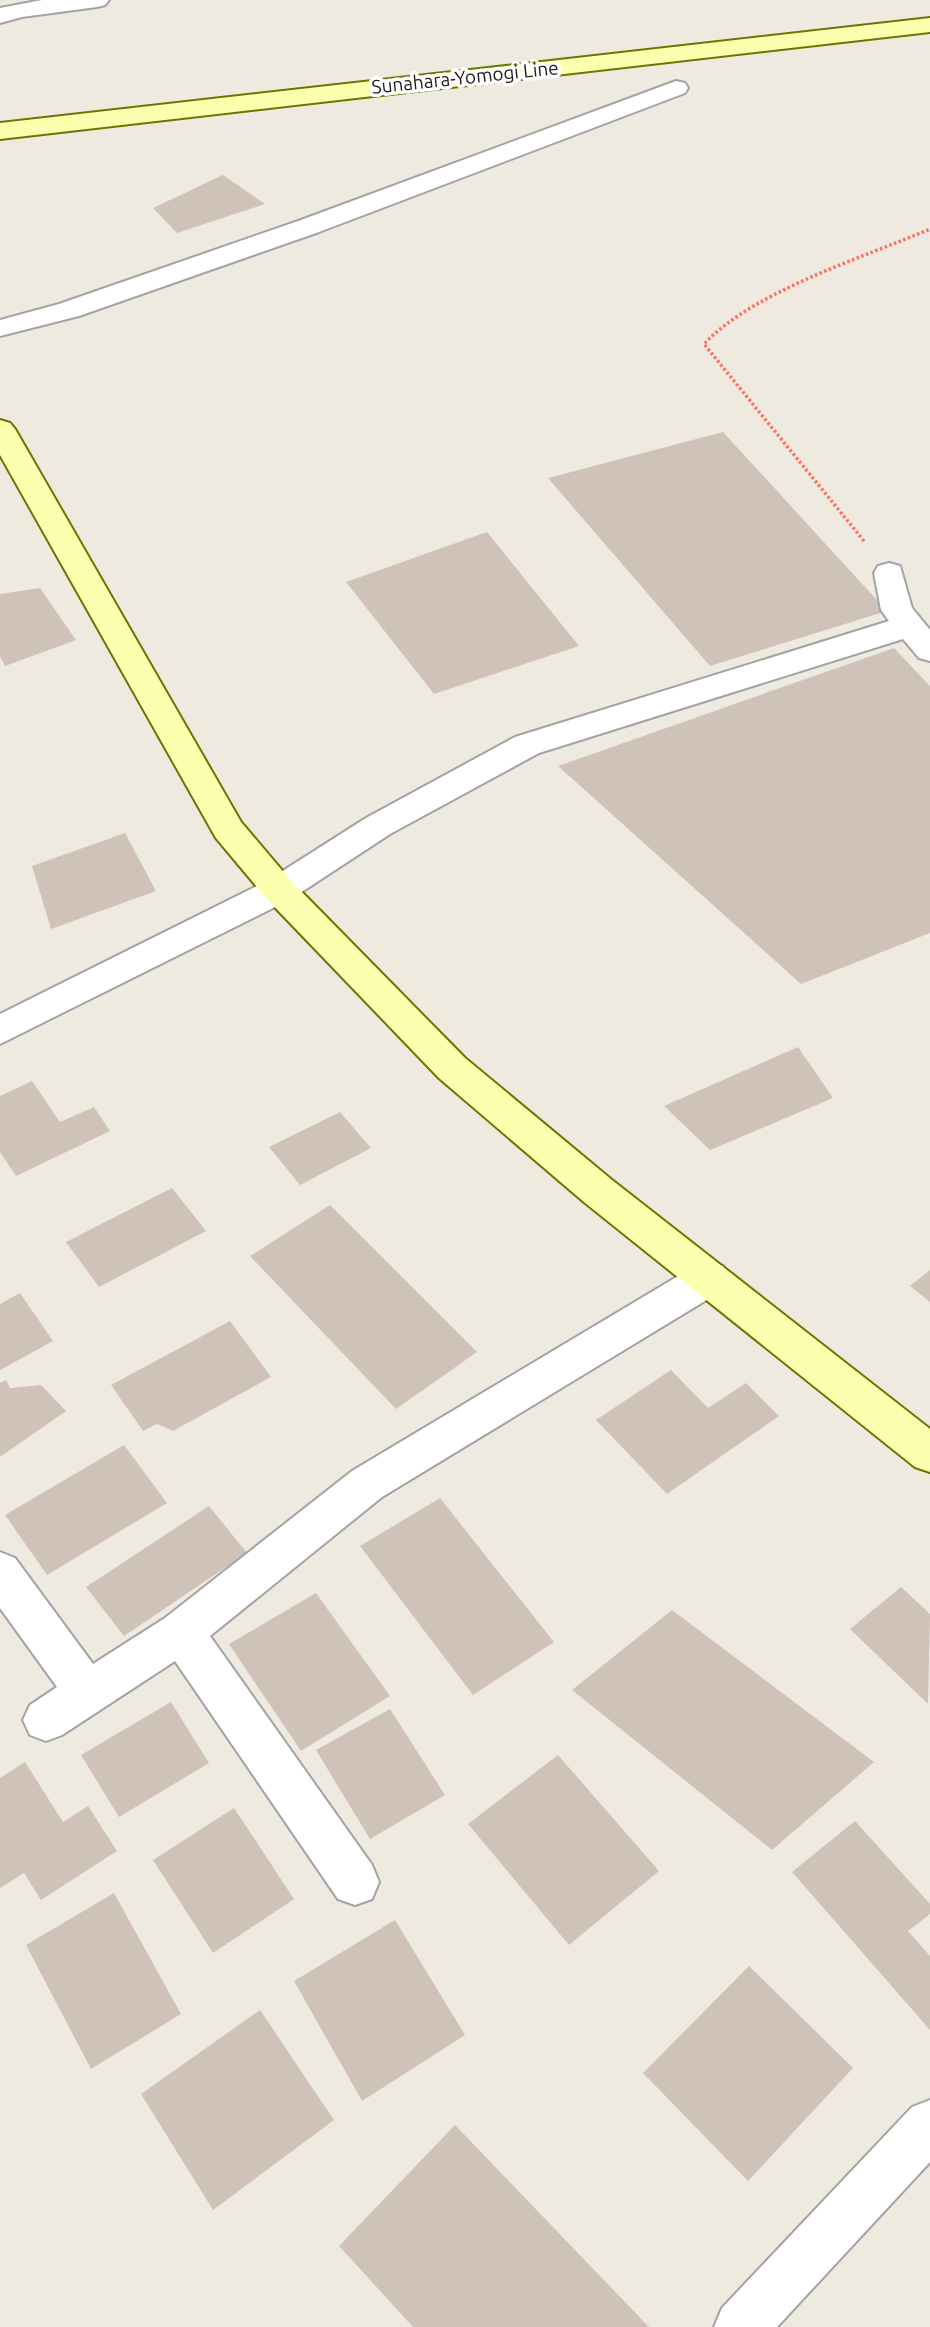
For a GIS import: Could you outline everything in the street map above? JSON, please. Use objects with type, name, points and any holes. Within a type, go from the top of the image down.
[{"type":"street","points":[[0,16],[19,10],[97,0]]},
{"type":"street","name":"Sunahara-Yomogi Line","points":[[0,131],[930,25]]},
{"type":"street","points":[[0,328],[69,310],[310,226],[676,88]]},
{"type":"street","points":[[0,429],[228,830],[279,890],[452,1068],[598,1191],[930,1454]]},
{"type":"street","points":[[889,573],[897,610],[930,651]]},
{"type":"street","points":[[0,1030],[279,890],[378,826],[527,745],[908,626]]},
{"type":"street","points":[[46,1720],[181,1632],[367,1484],[709,1278]]},
{"type":"street","points":[[0,1572],[87,1692]]},
{"type":"street","points":[[181,1632],[355,1882]]},
{"type":"street","points":[[741,2327],[930,2125]]},
{"type":"path","points":[[889,573],[704,344],[724,323],[777,295],[930,229]]},
{"type":"building","points":[[223,175],[265,204],[177,233],[153,208]]},
{"type":"building","points":[[723,432],[887,611],[710,666],[548,478]]},
{"type":"building","points":[[487,532],[579,646],[434,694],[346,582]]},
{"type":"building","points":[[40,588],[76,640],[5,666],[0,656],[0,594]]},
{"type":"building","points":[[894,648],[930,686],[930,933],[801,984],[558,766]]},
{"type":"building","points":[[125,833],[156,891],[51,929],[32,866]]},
{"type":"building","points":[[798,1047],[833,1098],[710,1150],[664,1106]]},
{"type":"building","points":[[32,1081],[60,1122],[94,1107],[110,1131],[16,1176],[0,1152],[0,1096]]},
{"type":"building","points":[[340,1112],[371,1148],[300,1185],[269,1147]]},
{"type":"building","points":[[172,1188],[206,1231],[99,1287],[66,1242]]},
{"type":"building","points":[[330,1205],[477,1352],[396,1409],[250,1256]]},
{"type":"building","points":[[930,1270],[930,1302],[910,1286]]},
{"type":"building","points":[[20,1293],[53,1341],[0,1370],[0,1304]]},
{"type":"building","points":[[230,1321],[271,1377],[173,1431],[157,1424],[143,1431],[111,1385]]},
{"type":"building","points":[[671,1370],[708,1408],[746,1383],[779,1416],[667,1494],[596,1420]]},
{"type":"building","points":[[6,1380],[10,1388],[41,1385],[66,1411],[0,1457],[0,1383]]},
{"type":"building","points":[[124,1445],[167,1503],[47,1575],[5,1515]]},
{"type":"building","points":[[440,1498],[554,1642],[473,1695],[360,1546]]},
{"type":"building","points":[[209,1506],[247,1553],[124,1636],[86,1587]]},
{"type":"building","points":[[901,1587],[930,1614],[928,1704],[850,1629]]},
{"type":"building","points":[[316,1593],[390,1696],[301,1751],[229,1644]]},
{"type":"building","points":[[672,1610],[874,1762],[772,1850],[572,1690]]},
{"type":"building","points":[[171,1702],[209,1763],[119,1817],[81,1755]]},
{"type":"building","points":[[390,1709],[445,1795],[370,1839],[316,1750]]},
{"type":"building","points":[[558,1755],[659,1871],[569,1945],[468,1824]]},
{"type":"building","points":[[25,1762],[63,1822],[88,1806],[117,1851],[41,1900],[24,1873],[0,1888],[0,1778]]},
{"type":"building","points":[[234,1808],[294,1899],[213,1953],[153,1860]]},
{"type":"building","points":[[855,1821],[930,1904],[930,1914],[908,1931],[930,1956],[930,2030],[792,1872]]},
{"type":"building","points":[[114,1893],[181,2014],[91,2069],[26,1945]]},
{"type":"building","points":[[395,1920],[465,2035],[362,2101],[294,1981]]},
{"type":"building","points":[[749,1966],[853,2068],[748,2181],[643,2073]]},
{"type":"building","points":[[260,2010],[334,2120],[213,2210],[141,2094]]},
{"type":"building","points":[[455,2125],[649,2327],[413,2327],[339,2246]]}]
